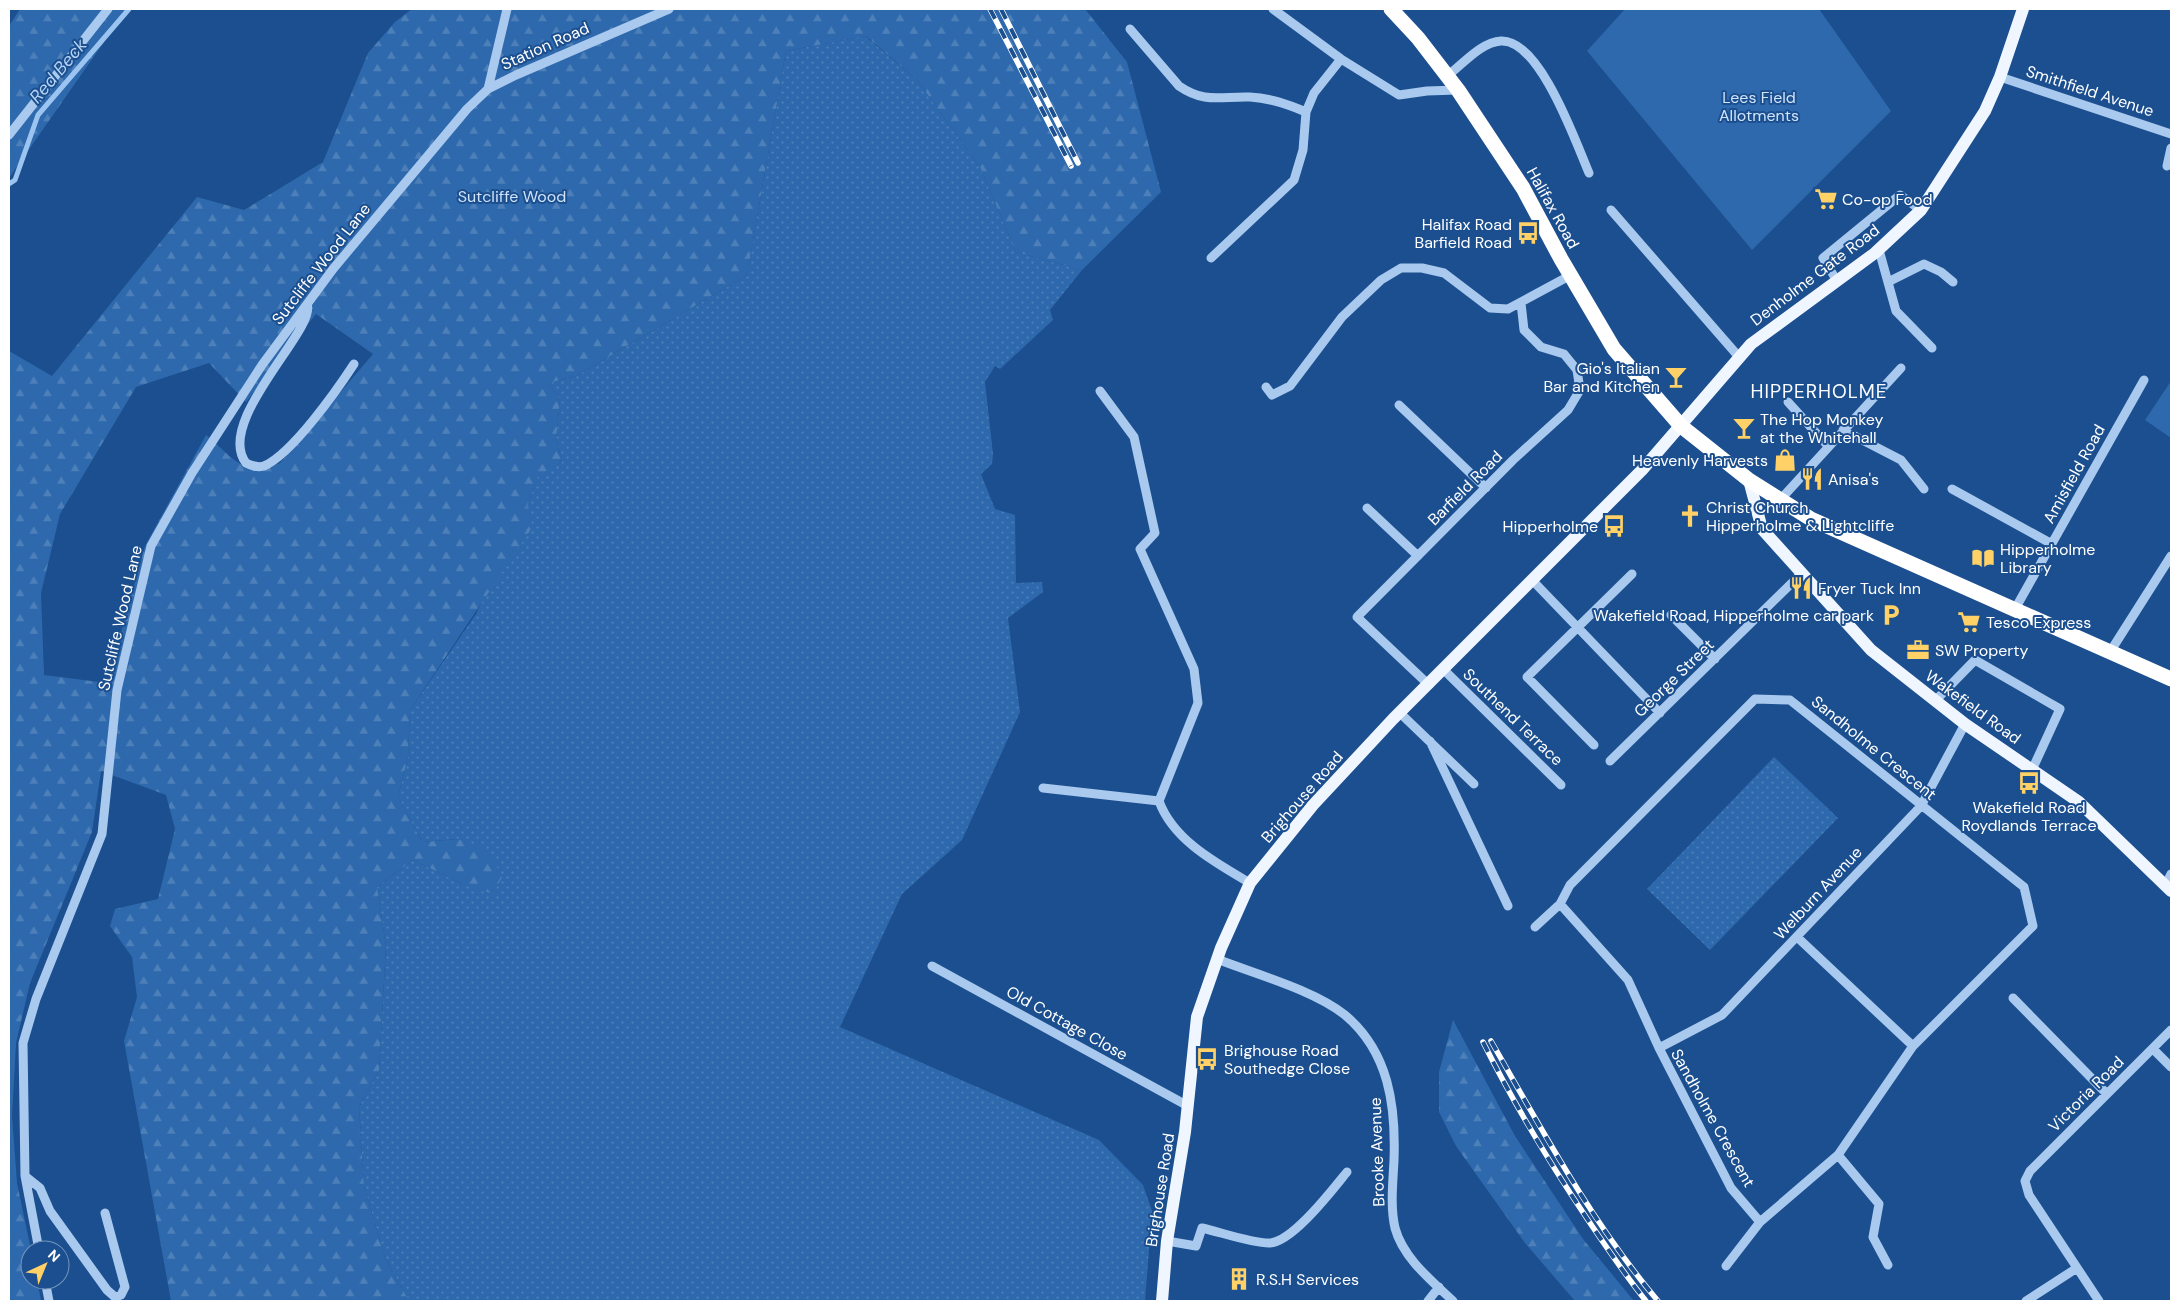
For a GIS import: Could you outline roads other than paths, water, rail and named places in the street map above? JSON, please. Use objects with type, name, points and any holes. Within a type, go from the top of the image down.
[{"type":"highway","name":"Halifax Road","points":[[1391,9],[1418,38],[1448,76],[1523,188],[1570,275],[1614,349],[1681,426],[1749,480],[1811,519],[2171,679]]},
{"type":"main road","name":"Denholme Gate Road","points":[[1681,426],[1750,344],[1879,250],[1921,210],[1959,155],[1985,111],[2000,77],[2023,9]]},
{"type":"main road","name":"Brighouse Road","points":[[1162,1301],[1167,1241],[1188,1106],[1197,1017],[1217,959],[1250,883],[1313,805],[1400,713],[1642,470],[1681,426]]},
{"type":"main road","name":"Wakefield Road","points":[[1749,480],[1762,529],[1872,650],[1965,724],[2079,802],[2169,883]]},
{"type":"street","points":[[9,135],[108,9]]},
{"type":"street","points":[[488,88],[507,9]]},
{"type":"street","name":"Station Road","points":[[488,88],[669,9]]},
{"type":"street","points":[[1273,9],[1341,59],[1399,95],[1427,91],[1458,90]]},
{"type":"street","points":[[1130,28],[1179,86],[1188,92],[1201,98],[1213,99],[1264,98],[1284,102],[1306,112]]},
{"type":"street","points":[[1448,76],[1487,45],[1501,41],[1516,45],[1538,67],[1554,92],[1589,173]]},
{"type":"street","points":[[1211,258],[1294,180],[1303,150],[1306,112],[1314,92],[1341,59]]},
{"type":"street","name":"Smithfield Avenue","points":[[2000,77],[2171,134]]},
{"type":"street","name":"Sutcliffe Wood Lane","points":[[37,1240],[25,1176],[23,1043],[36,999],[102,834],[117,690],[151,546],[192,473],[262,365],[307,304],[443,135],[488,88]]},
{"type":"street","points":[[2167,166],[2171,148]]},
{"type":"street","points":[[1837,281],[1823,258],[1900,195],[1921,210]]},
{"type":"street","points":[[1611,210],[1739,357]]},
{"type":"street","points":[[1879,250],[1896,311],[1932,348]]},
{"type":"street","points":[[1888,282],[1924,264],[1941,272],[1953,282]]},
{"type":"street","points":[[1266,387],[1272,395],[1290,386],[1342,317],[1381,280],[1401,268],[1422,268],[1444,273],[1490,308],[1508,309],[1570,275]]},
{"type":"street","name":"Barfield Road","points":[[1429,685],[1357,617],[1486,488],[1568,410],[1580,390],[1577,370],[1564,354],[1541,347],[1524,330],[1522,303]]},
{"type":"street","points":[[307,304],[309,314],[305,322],[280,357],[244,422],[238,438],[238,448],[246,463],[254,467],[264,466],[273,460],[320,412],[354,364]]},
{"type":"street","points":[[1780,500],[1901,368]]},
{"type":"street","name":"Amisfield Road","points":[[2015,609],[2144,380]]},
{"type":"street","points":[[1100,390],[1134,437],[1155,533],[1140,549],[1194,668],[1198,703],[1159,801],[1163,812],[1183,837],[1218,864],[1250,883]]},
{"type":"street","points":[[1788,402],[1828,446]]},
{"type":"street","points":[[1399,405],[1486,488]]},
{"type":"street","points":[[1843,430],[1901,460],[1924,489]]},
{"type":"street","points":[[1952,489],[2052,544]]},
{"type":"street","points":[[1367,508],[1418,556]]},
{"type":"street","points":[[2110,652],[2171,556]]},
{"type":"street","name":"George Street","points":[[1610,761],[1802,573]]},
{"type":"street","points":[[1594,745],[1527,677],[1632,574]]},
{"type":"street","points":[[1533,581],[1660,713]]},
{"type":"street","points":[[1671,616],[1715,659]]},
{"type":"street","points":[[1935,701],[1975,660],[2060,708],[2032,770]]},
{"type":"street","name":"Southend Terrace","points":[[1444,670],[1561,785]]},
{"type":"street","name":"Sandholme Crescent","points":[[1535,927],[1560,904],[1570,885],[1755,699],[1790,700],[2024,887],[2033,926],[1912,1046],[1838,1155],[1760,1222],[1726,1266]]},
{"type":"street","points":[[1400,713],[1474,784]]},
{"type":"street","name":"Welburn Avenue","points":[[1658,1048],[1722,1014],[1797,937],[1921,806],[1965,724]]},
{"type":"street","points":[[1430,741],[1508,906]]},
{"type":"street","points":[[1043,788],[1159,801]]},
{"type":"street","name":"Sandholme Crescent","points":[[1560,904],[1628,980],[1658,1048],[1731,1188],[1760,1222]]},
{"type":"street","points":[[1797,937],[1912,1046]]},
{"type":"street","name":"Brooke Avenue","points":[[1217,959],[1324,1002],[1344,1015],[1363,1034],[1372,1047],[1385,1070],[1392,1099],[1394,1156],[1392,1202],[1395,1229],[1410,1258],[1453,1301]]},
{"type":"street","name":"Old Cottage Close","points":[[932,966],[1188,1106]]},
{"type":"street","points":[[2013,998],[2107,1094]]},
{"type":"street","name":"Victoria Road","points":[[2077,1268],[2029,1195],[2025,1181],[2030,1171],[2171,1030]]},
{"type":"street","points":[[2153,1049],[2171,1067]]},
{"type":"street","points":[[1838,1155],[1879,1204],[1873,1237],[1888,1265]]},
{"type":"street","points":[[1167,1241],[1196,1246],[1202,1228],[1270,1243],[1289,1234],[1308,1218],[1347,1172]]},
{"type":"street","points":[[25,1176],[40,1188],[50,1212],[107,1290],[115,1296],[121,1295],[125,1287],[105,1214]]},
{"type":"street","points":[[2026,1301],[2077,1268],[2099,1301]]},
{"type":"street","points":[[1428,1301],[1439,1288]]},
{"type":"waterway","name":"Red Beck","points":[[9,184],[15,180],[38,115],[129,9]]},
{"type":"railway","points":[[990,9],[1071,166]]},
{"type":"railway","points":[[1001,9],[1078,163]]},
{"type":"railway","points":[[1491,1041],[1549,1142],[1590,1208],[1611,1240],[1658,1301]]},
{"type":"railway","points":[[1483,1042],[1532,1132],[1588,1220],[1646,1301]]},
{"type":"place","name":"Co-op Food","points":[[1826,199]]},
{"type":"place","name":"Halifax Road Barfield Road","points":[[1528,233]]},
{"type":"place","name":"Gio's Italian Bar and Kitchen","points":[[1676,377]]},
{"type":"place","name":"The Hop Monkey at the Whitehall","points":[[1744,428]]},
{"type":"place","name":"Heavenly Harvests","points":[[1785,460]]},
{"type":"place","name":"Anisa's","points":[[1812,479]]},
{"type":"place","name":"Christ Church Hipperholme & Lightcliffe","points":[[1690,516]]},
{"type":"place","name":"Hipperholme","points":[[1614,526]]},
{"type":"place","name":"Hipperholme Library","points":[[1983,558]]},
{"type":"place","name":"Fryer Tuck Inn","points":[[1801,588]]},
{"type":"place","name":"Wakefield Road, Hipperholme car park","points":[[1891,615]]},
{"type":"place","name":"Tesco Express","points":[[1969,622]]},
{"type":"place","name":"SW Property","points":[[1918,650]]},
{"type":"place","name":"Wakefield Road Roydlands Terrace","points":[[2029,783]]},
{"type":"place","name":"Brighouse Road Southedge Close","points":[[1207,1059]]},
{"type":"place","name":"R.S.H Services","points":[[1239,1279]]},
{"type":"district","name":"HIPPERHOLME","points":[[1819,391]]},
{"type":"park label","name":"Lees Field Allotments","points":[[1759,106]]},
{"type":"park label","name":"Sutcliffe Wood","points":[[512,196]]}]
